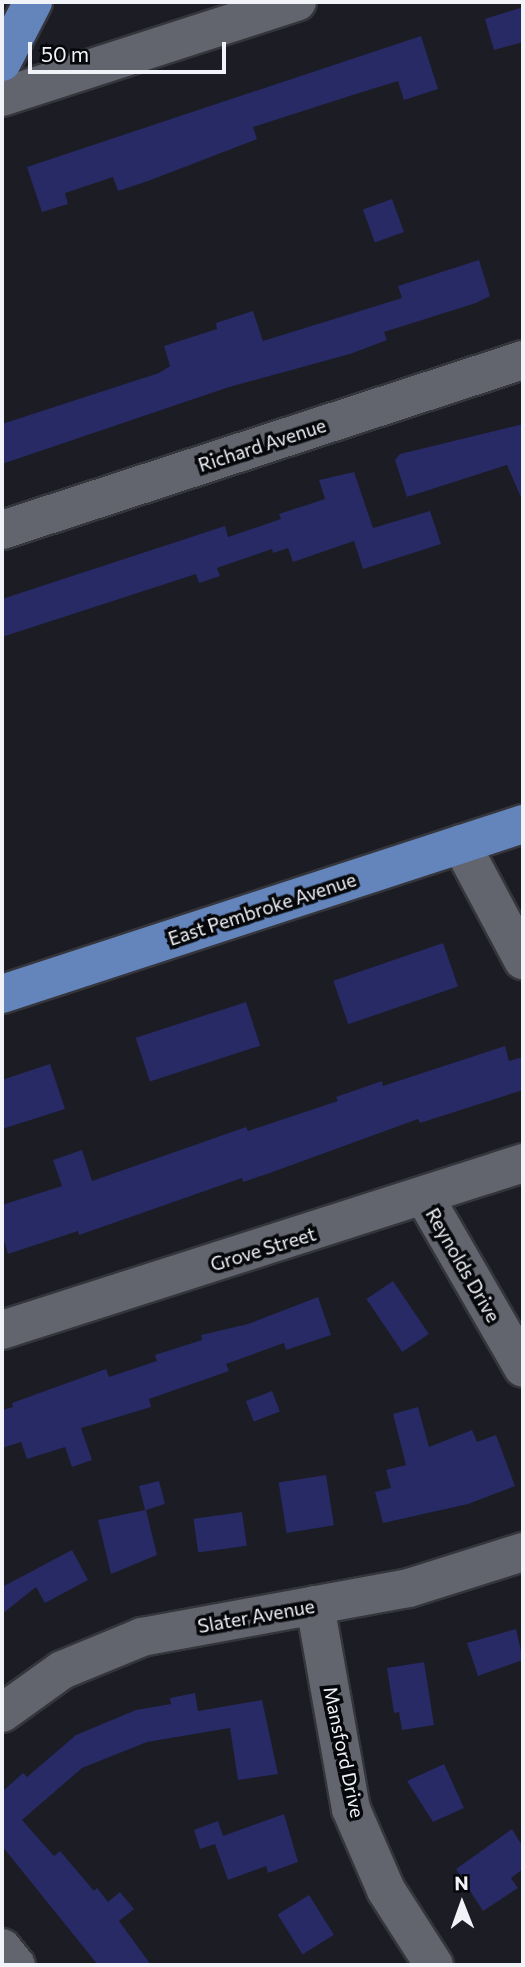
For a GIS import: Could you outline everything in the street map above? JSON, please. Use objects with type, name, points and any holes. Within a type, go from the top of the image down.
[{"type":"main road","points":[[2,62],[33,2]]},
{"type":"main road","name":"East Pembroke Avenue","points":[[2,994],[523,824]]},
{"type":"street","points":[[2,97],[297,2]]},
{"type":"street","name":"Richard Avenue","points":[[2,530],[523,359]]},
{"type":"street","points":[[461,845],[523,960]]},
{"type":"street","name":"Grove Street","points":[[2,1330],[425,1198],[523,1163]]},
{"type":"street","name":"Reynolds Drive","points":[[425,1198],[523,1368]]},
{"type":"street","name":"Slater Avenue","points":[[2,1713],[62,1670],[142,1637],[444,1579],[523,1552]]},
{"type":"street","name":"Mansford Drive","points":[[315,1605],[351,1809],[386,1890],[434,1965]]},
{"type":"street","points":[[2,1948],[16,1965]]},
{"type":"building","points":[[523,7],[523,42],[494,50],[485,19]]},
{"type":"building","points":[[421,36],[438,89],[404,100],[398,81],[359,93],[253,127],[257,139],[148,181],[118,191],[113,177],[65,193],[68,204],[42,212],[27,167]]},
{"type":"building","points":[[392,199],[404,232],[375,242],[363,210]]},
{"type":"building","points":[[479,260],[490,296],[476,303],[384,332],[387,340],[350,354],[229,387],[2,464],[2,424],[159,373],[170,366],[164,346],[217,329],[216,323],[253,311],[263,341],[402,298],[398,286]]},
{"type":"building","points":[[523,424],[523,502],[507,465],[407,497],[395,460],[400,454]]},
{"type":"building","points":[[354,472],[373,528],[430,511],[441,544],[363,569],[354,541],[293,562],[288,548],[273,553],[272,549],[217,568],[220,576],[199,583],[196,574],[2,637],[2,599],[225,526],[228,537],[281,519],[279,514],[325,499],[319,480]]},
{"type":"building","points":[[443,943],[458,986],[348,1024],[333,981]]},
{"type":"building","points":[[246,1002],[260,1046],[150,1082],[136,1038]]},
{"type":"building","points":[[505,1046],[509,1061],[523,1057],[523,1090],[420,1123],[418,1119],[243,1182],[242,1178],[79,1235],[78,1231],[8,1254],[2,1234],[2,1205],[62,1186],[53,1160],[82,1150],[92,1181],[246,1127],[248,1131],[338,1101],[336,1097],[382,1081],[383,1086]]},
{"type":"building","points":[[50,1064],[65,1109],[2,1129],[2,1080]]},
{"type":"building","points":[[393,1281],[429,1334],[402,1352],[366,1299]]},
{"type":"building","points":[[318,1297],[331,1335],[286,1350],[284,1343],[226,1364],[229,1371],[149,1399],[151,1407],[81,1428],[92,1460],[72,1467],[65,1447],[27,1459],[21,1442],[2,1448],[2,1410],[13,1407],[12,1403],[106,1369],[109,1377],[157,1361],[155,1355],[202,1340],[201,1335],[248,1324]]},
{"type":"building","points":[[272,1391],[280,1412],[254,1422],[246,1401]]},
{"type":"building","points":[[418,1407],[429,1447],[472,1430],[477,1442],[496,1435],[515,1486],[468,1504],[383,1523],[375,1492],[391,1488],[386,1470],[406,1465],[393,1414]]},
{"type":"building","points":[[326,1475],[334,1525],[287,1533],[279,1483]]},
{"type":"building","points":[[159,1481],[165,1504],[146,1510],[157,1555],[111,1574],[98,1520],[145,1510],[139,1486]]},
{"type":"building","points":[[242,1512],[247,1546],[198,1552],[193,1519]]},
{"type":"building","points":[[72,1550],[88,1580],[45,1603],[36,1587],[2,1614],[2,1587]]},
{"type":"building","points":[[516,1629],[523,1660],[478,1676],[467,1643]]},
{"type":"building","points":[[424,1662],[434,1725],[402,1730],[399,1712],[394,1713],[387,1668]]},
{"type":"building","points":[[195,1693],[198,1711],[262,1700],[278,1774],[238,1780],[230,1728],[147,1742],[82,1768],[22,1820],[54,1856],[60,1851],[94,1891],[97,1888],[108,1902],[120,1892],[134,1909],[119,1921],[151,1965],[98,1965],[2,1846],[2,1792],[23,1773],[27,1777],[76,1735],[136,1710],[171,1704],[170,1698]]},
{"type":"building","points":[[444,1764],[464,1808],[433,1822],[407,1781]]},
{"type":"building","points":[[284,1814],[298,1862],[268,1873],[266,1866],[228,1880],[215,1844],[200,1849],[194,1830],[218,1821],[223,1836]]},
{"type":"building","points":[[512,1829],[523,1847],[523,1869],[511,1878],[518,1888],[483,1911],[456,1869]]},
{"type":"building","points":[[309,1895],[334,1935],[303,1954],[278,1915]]}]
